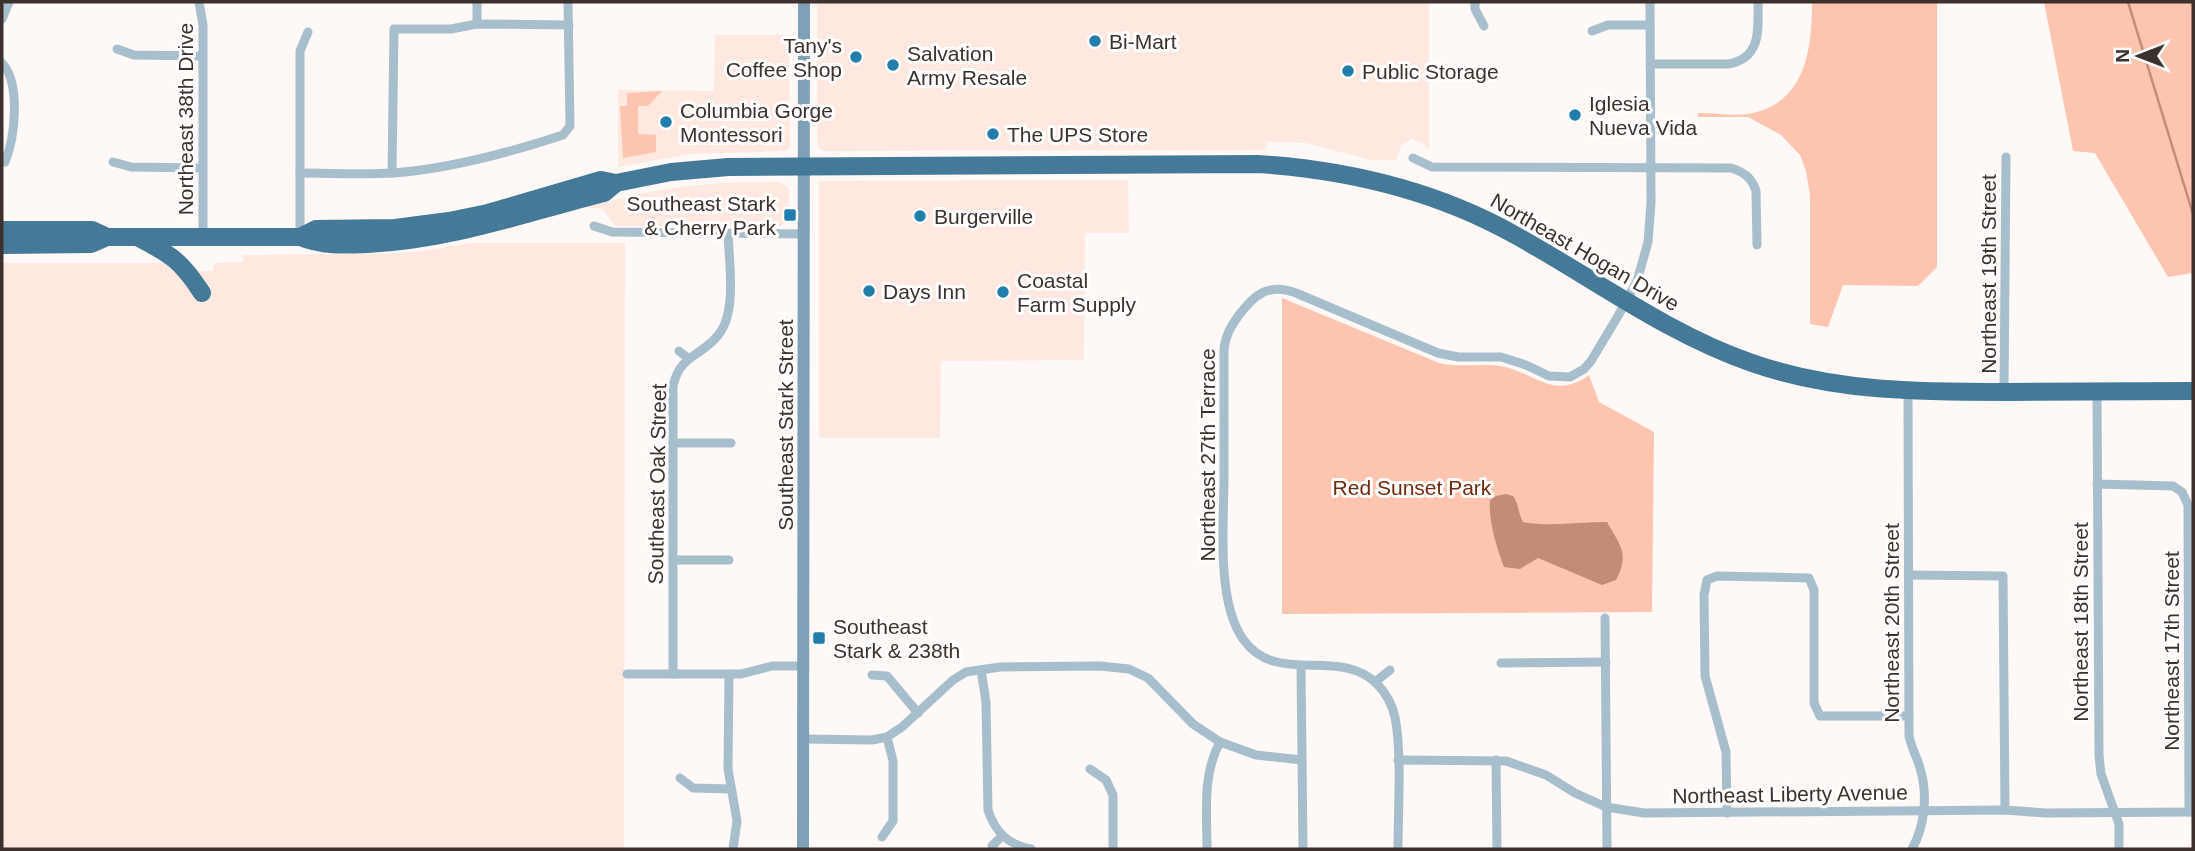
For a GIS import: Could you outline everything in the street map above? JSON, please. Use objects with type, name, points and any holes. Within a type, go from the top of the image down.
[{"type":"highway","name":"Northeast Hogan Drive","points":[[59,237],[91,244],[107,237],[300,237],[318,244],[357,244],[446,235],[604,193],[616,183],[701,169],[1258,164],[1347,173],[1420,193],[1516,235],[1626,302],[1699,342],[1755,364],[1820,382],[1908,392],[2193,391]]},
{"type":"highway","points":[[2,230],[59,237]]},
{"type":"highway","points":[[2,244],[59,237]]},
{"type":"highway","points":[[136,237],[168,253],[185,267],[202,293]]},
{"type":"main road","name":"Southeast Stark Street","points":[[803,849],[804,2]]},
{"type":"street","points":[[2,19],[9,2]]},
{"type":"street","name":"Northeast 38th Drive","points":[[199,2],[203,24],[203,237]]},
{"type":"street","points":[[477,2],[477,24]]},
{"type":"street","points":[[300,173],[392,173],[479,159],[567,133],[570,126],[568,2]]},
{"type":"street","points":[[1475,2],[1475,9],[1484,26]]},
{"type":"street","points":[[1626,302],[1637,281],[1650,227],[1650,2]]},
{"type":"street","points":[[1650,64],[1738,62],[1755,46],[1758,35],[1758,2]]},
{"type":"street","points":[[392,173],[394,29],[451,29],[477,24],[569,25]]},
{"type":"street","points":[[1592,31],[1608,25],[1650,25]]},
{"type":"street","points":[[300,237],[300,51],[308,32]]},
{"type":"street","points":[[117,49],[134,55],[203,56]]},
{"type":"street","points":[[2,63],[13,86],[13,142],[5,162]]},
{"type":"street","name":"Northeast 19th Street","points":[[2004,392],[2006,157]]},
{"type":"street","points":[[1413,158],[1432,167],[1731,168],[1748,176],[1756,191],[1757,245]]},
{"type":"street","points":[[113,162],[131,167],[203,167]]},
{"type":"street","points":[[594,226],[612,232],[804,234]]},
{"type":"street","name":"Southeast Oak Street","points":[[673,674],[673,386],[680,367],[688,358],[713,341],[729,314],[728,233]]},
{"type":"street","name":"Northeast 27th Terrace","points":[[1376,682],[1350,668],[1301,667],[1272,661],[1254,651],[1241,636],[1234,619],[1224,573],[1224,343],[1230,328],[1252,298],[1268,291],[1287,290],[1438,354],[1500,357],[1556,378],[1570,377],[1584,369],[1626,302]]},
{"type":"street","points":[[679,351],[688,358]]},
{"type":"street","name":"Northeast 18th Street","points":[[2097,391],[2099,755],[2101,774],[2119,824],[2119,849]]},
{"type":"street","name":"Northeast 20th Street","points":[[1908,392],[1909,716],[1911,745],[1922,775],[1923,810],[1921,830],[1912,849]]},
{"type":"street","points":[[674,443],[732,443]]},
{"type":"street","name":"Northeast 17th Street","points":[[2097,484],[2173,486],[2182,492],[2188,505],[2191,812]]},
{"type":"street","points":[[673,560],[729,560]]},
{"type":"street","points":[[1909,575],[2003,576],[2005,810]]},
{"type":"street","points":[[1727,813],[1726,752],[1706,676],[1704,595],[1707,580],[1717,576],[1809,578],[1814,590],[1814,704],[1820,716],[1909,716]]},
{"type":"street","points":[[1605,618],[1607,849]]},
{"type":"street","points":[[1501,663],[1606,662]]},
{"type":"street","points":[[627,674],[729,674],[772,666],[804,666]]},
{"type":"street","points":[[804,739],[872,740],[887,737],[966,672],[1000,667],[1100,666],[1129,669],[1148,678],[1193,724],[1220,742],[1256,755],[1302,760]]},
{"type":"street","points":[[1301,667],[1303,849]]},
{"type":"street","points":[[981,670],[986,702],[988,810],[1002,836],[1016,846],[1031,849]]},
{"type":"street","points":[[1390,670],[1376,682],[1389,699],[1395,719],[1398,849]]},
{"type":"street","points":[[729,674],[728,769],[737,821],[733,849]]},
{"type":"street","points":[[872,675],[887,676],[918,713]]},
{"type":"street","points":[[882,837],[893,821],[893,761],[887,737]]},
{"type":"street","points":[[1207,849],[1207,780],[1209,765],[1220,742]]},
{"type":"street","name":"Northeast Liberty Avenue","points":[[1398,760],[1496,760],[1534,769],[1606,807],[1644,813],[1923,810],[2191,812]]},
{"type":"street","points":[[1496,760],[1497,849]]},
{"type":"street","points":[[1090,769],[1106,780],[1113,795],[1113,849]]},
{"type":"street","points":[[680,778],[693,788],[730,789]]},
{"type":"street","points":[[992,846],[1002,836]]},
{"type":"shaded area","points":[[817,2],[1429,2],[1429,151],[1424,144],[1412,139],[1401,145],[1396,160],[1371,160],[1306,143],[1267,142],[1266,150],[823,151],[817,142]]},
{"type":"shaded area","points":[[715,35],[789,35],[790,147],[786,151],[690,154],[618,167],[618,90],[714,91]]},
{"type":"shaded area","points":[[1128,180],[1129,233],[1085,233],[1084,360],[941,361],[940,438],[819,438],[819,181]]},
{"type":"shaded area","points":[[779,182],[787,186],[789,192],[789,217],[781,226],[615,226],[603,209],[587,207],[680,187]]},
{"type":"shaded area","points":[[471,243],[625,243],[624,849],[2,849],[2,263],[168,263],[173,266],[173,271],[213,271],[215,263],[243,262],[243,255],[382,254],[424,251]]},
{"type":"shaded area","points":[[1506,494],[1515,499],[1523,522],[1607,522],[1623,556],[1616,580],[1602,585],[1538,558],[1520,569],[1504,567],[1490,516],[1490,500]]},
{"type":"green space","points":[[1812,2],[1937,2],[1937,267],[1918,286],[1843,285],[1828,327],[1810,324],[1810,195],[1800,155],[1781,135],[1748,117],[1698,117],[1698,113],[1747,114],[1767,109],[1782,99],[1802,72],[1807,56]]},
{"type":"green space","points":[[2044,2],[2193,2],[2193,273],[2168,277],[2095,153],[2073,151]]},
{"type":"green space","points":[[662,91],[648,106],[638,106],[638,134],[656,135],[656,152],[623,158],[620,106],[627,106],[627,93]]},
{"type":"green space","name":"Red Sunset Park","points":[[1282,298],[1439,363],[1500,366],[1555,385],[1577,382],[1589,375],[1599,402],[1654,432],[1652,612],[1282,614]]},
{"type":"waterway","points":[[2128,2],[2193,214]]},
{"type":"place","name":"Bi-Mart","points":[[1095,41]]},
{"type":"place","name":"Tany's Coffee Shop","points":[[856,57]]},
{"type":"place","name":"Salvation Army Resale","points":[[893,65]]},
{"type":"place","name":"Public Storage","points":[[1348,71]]},
{"type":"place","name":"Iglesia Nueva Vida","points":[[1575,115]]},
{"type":"place","name":"Columbia Gorge Montessori","points":[[666,122]]},
{"type":"place","name":"The UPS Store","points":[[993,134]]},
{"type":"place","name":"Southeast Stark & Cherry Park","points":[[790,215]]},
{"type":"place","name":"Burgerville","points":[[920,216]]},
{"type":"place","name":"Days Inn","points":[[869,291]]},
{"type":"place","name":"Coastal Farm Supply","points":[[1003,292]]},
{"type":"place","name":"Southeast Stark & 238th","points":[[819,638]]}]
